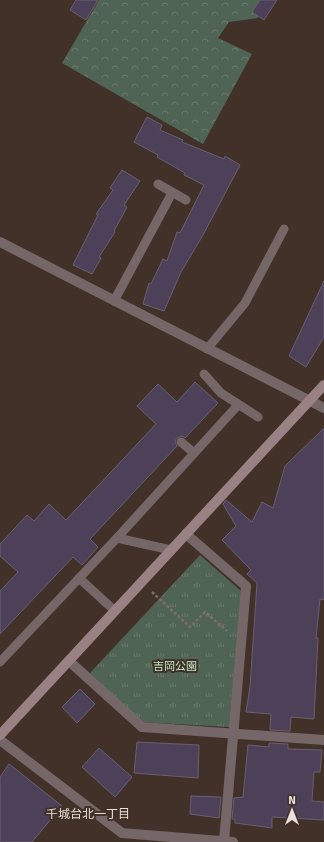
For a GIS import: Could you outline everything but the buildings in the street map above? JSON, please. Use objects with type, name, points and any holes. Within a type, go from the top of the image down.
[{"type":"street","points":[[0,242],[324,408]]},
{"type":"street","points":[[0,735],[324,385]]},
{"type":"street","points":[[0,740],[122,833],[228,842],[234,732],[246,586],[186,534]]},
{"type":"street","points":[[69,661],[142,727],[234,732],[324,740]]},
{"type":"lane","points":[[158,184],[186,200]]},
{"type":"lane","points":[[114,301],[172,193]]},
{"type":"lane","points":[[207,349],[245,303],[284,229]]},
{"type":"lane","points":[[204,374],[221,393],[258,417]]},
{"type":"lane","points":[[2,656],[117,538],[238,405]]},
{"type":"lane","points":[[181,442],[194,453]]},
{"type":"lane","points":[[117,538],[171,550]]},
{"type":"lane","points":[[79,578],[115,610]]},
{"type":"path","points":[[141,582],[190,627],[205,612],[242,643]]},
{"type":"green space","points":[[99,0],[264,0],[258,18],[229,22],[218,38],[252,54],[203,144],[62,63]]},
{"type":"green space","name":"吉岡公園","points":[[200,555],[241,591],[229,727],[141,722],[90,673]]},
{"type":"district","name":"千城台北一丁目","points":[[88,814]]}]
